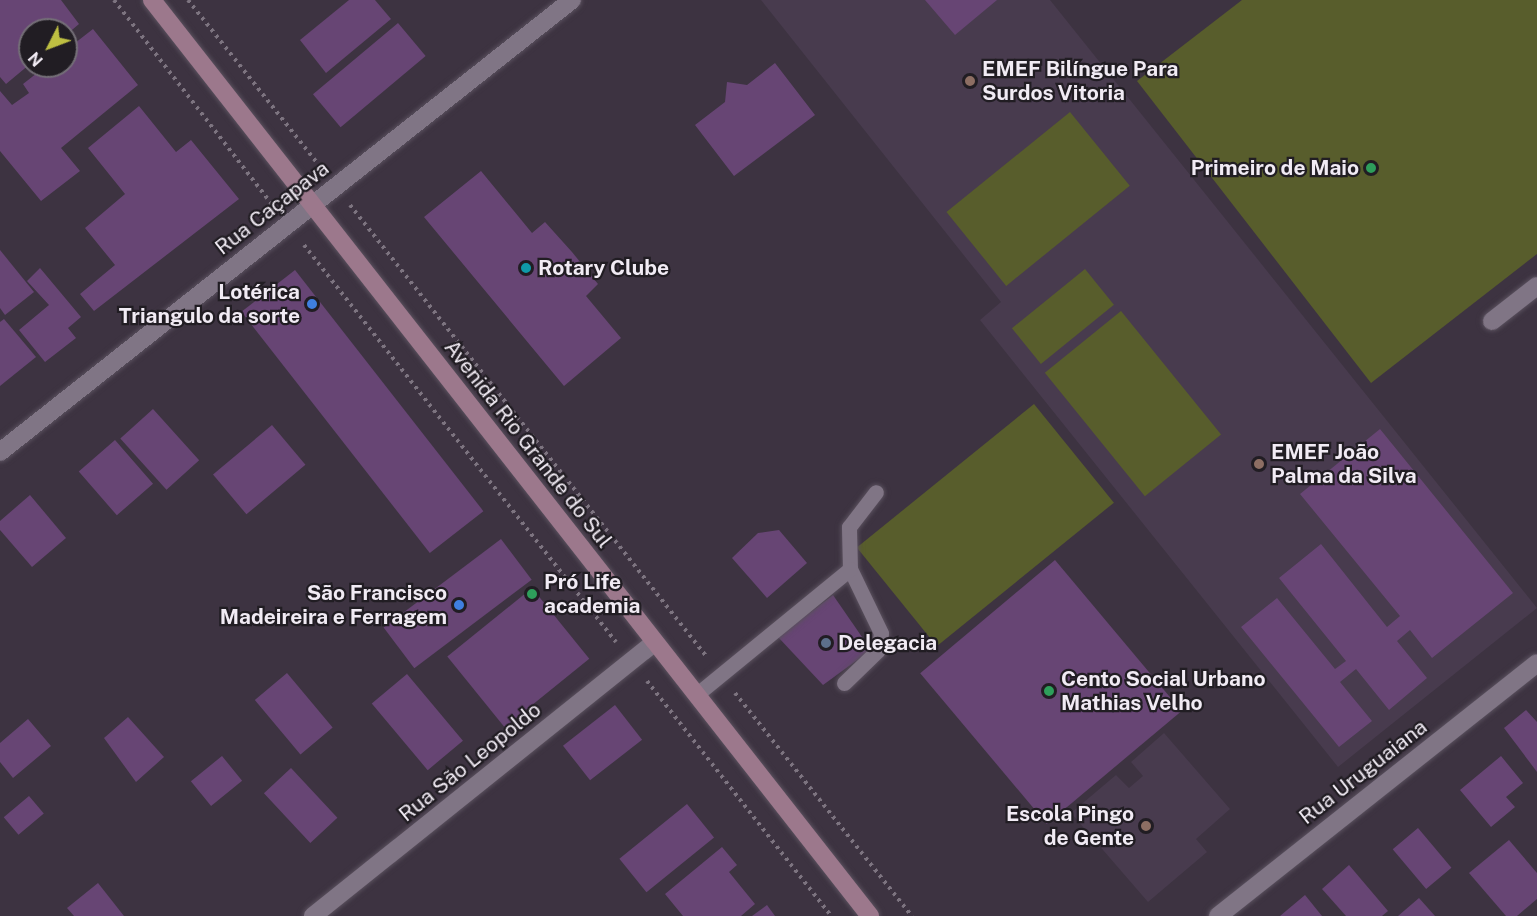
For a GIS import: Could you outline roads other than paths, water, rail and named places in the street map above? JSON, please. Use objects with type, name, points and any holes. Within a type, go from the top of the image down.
[{"type":"main road","name":"Avenida Rio Grande do Sul","points":[[152,0],[870,916]]},
{"type":"street","name":"Rua Caçapava","points":[[0,452],[572,0]]},
{"type":"street","points":[[1492,321],[1537,286]]},
{"type":"street","name":"Rua São Leopoldo","points":[[313,916],[655,642]]},
{"type":"street","name":"Rua Uruguaiana","points":[[1218,916],[1537,663]]},
{"type":"lane","points":[[844,683],[878,650],[881,633],[850,569],[849,527],[876,492]]},
{"type":"lane","points":[[696,695],[850,569]]},
{"type":"place","name":"EMEF Bilíngue Para Surdos Vitoria","points":[[970,81]]},
{"type":"place","name":"Primeiro de Maio","points":[[1371,168]]},
{"type":"place","name":"Rotary Clube","points":[[526,268]]},
{"type":"place","name":"Lotérica Triangulo da sorte","points":[[312,304]]},
{"type":"place","name":"EMEF João Palma da Silva","points":[[1259,464]]},
{"type":"place","name":"Pró Life academia","points":[[532,594]]},
{"type":"place","name":"São Francisco Madeireira e Ferragem","points":[[459,605]]},
{"type":"place","name":"Delegacia","points":[[826,643]]},
{"type":"place","name":"Cento Social Urbano Mathias Velho","points":[[1049,691]]},
{"type":"place","name":"Escola Pingo de Gente","points":[[1146,826]]}]
